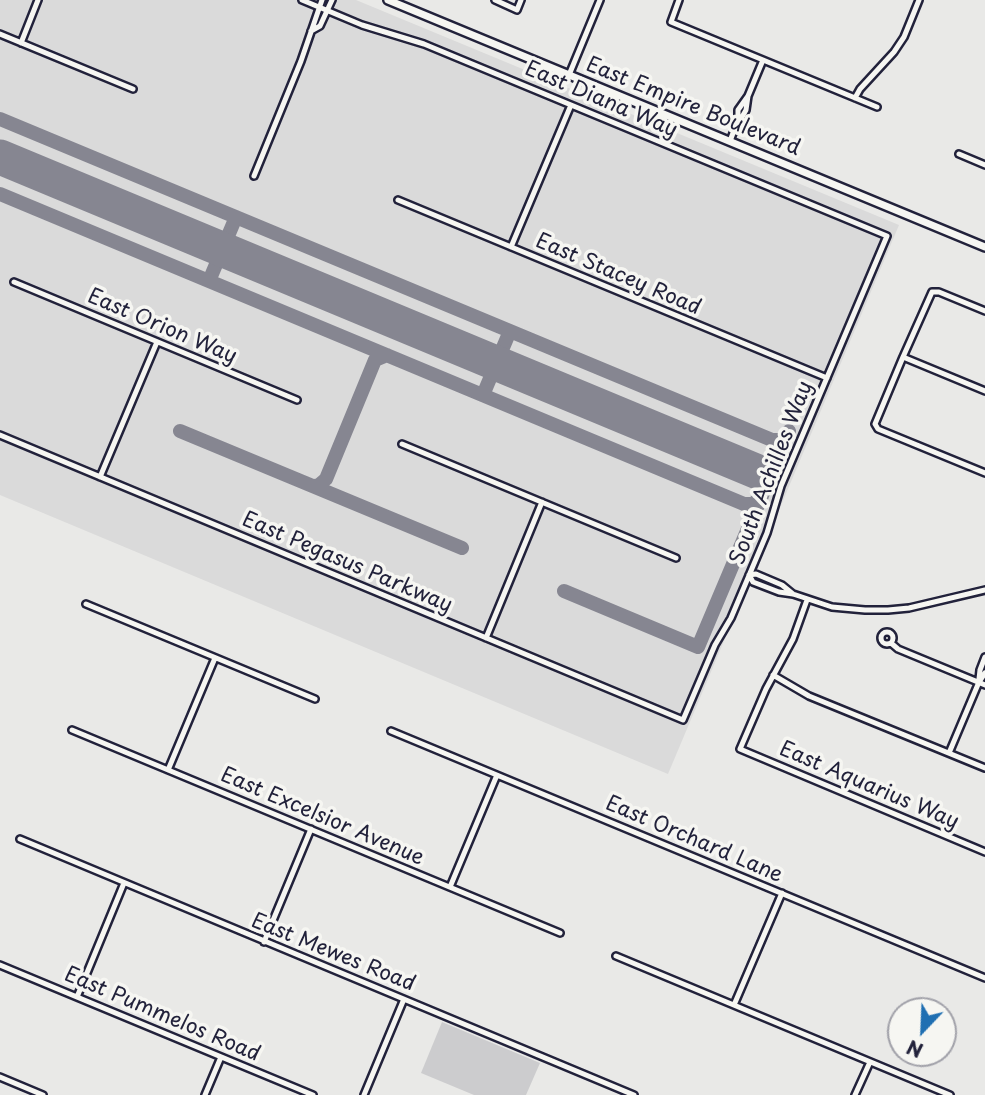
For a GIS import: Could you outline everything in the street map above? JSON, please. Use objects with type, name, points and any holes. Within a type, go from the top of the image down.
[{"type":"street","points":[[21,43],[38,0]]},
{"type":"street","name":"East Diana Way","points":[[302,0],[372,28],[412,39],[887,236]]},
{"type":"street","points":[[254,176],[296,74],[322,0]]},
{"type":"street","points":[[311,31],[320,26],[332,0]]},
{"type":"street","name":"East Empire Boulevard","points":[[388,0],[985,247]]},
{"type":"street","points":[[495,0],[517,10],[521,0]]},
{"type":"street","points":[[569,75],[600,0]]},
{"type":"street","points":[[679,0],[671,22],[877,107]]},
{"type":"street","points":[[855,98],[904,37],[919,0]]},
{"type":"street","points":[[0,34],[133,89]]},
{"type":"street","points":[[730,141],[738,120],[737,113],[743,108],[763,60]]},
{"type":"street","points":[[511,247],[570,105]]},
{"type":"street","points":[[958,154],[985,165]]},
{"type":"street","name":"East Stacey Road","points":[[398,200],[827,378]]},
{"type":"street","name":"South Achilles Way","points":[[683,720],[709,656],[731,618],[771,524],[781,486],[887,236]]},
{"type":"street","name":"East Orion Way","points":[[14,282],[297,400]]},
{"type":"street","points":[[985,311],[939,292],[932,292],[876,421],[876,427],[985,473]]},
{"type":"street","points":[[100,477],[157,342]]},
{"type":"street","points":[[902,357],[985,391]]},
{"type":"street","name":"East Pegasus Parkway","points":[[0,435],[683,720]]},
{"type":"street","points":[[402,444],[676,558]]},
{"type":"street","points":[[485,638],[542,502]]},
{"type":"street","points":[[749,575],[753,582],[779,592],[832,607],[864,610],[909,608],[985,590]]},
{"type":"street","points":[[807,600],[793,639],[773,675],[809,696],[985,768]]},
{"type":"street","points":[[86,604],[315,699]]},
{"type":"street","points":[[891,643],[898,649],[982,683]]},
{"type":"street","points":[[982,683],[980,670],[985,657]]},
{"type":"street","points":[[168,770],[215,658]]},
{"type":"street","points":[[949,753],[985,673]]},
{"type":"street","name":"East Aquarius Way","points":[[773,675],[740,748],[985,852]]},
{"type":"street","name":"East Excelsior Avenue","points":[[72,730],[560,933]]},
{"type":"street","name":"East Orchard Lane","points":[[391,731],[985,978]]},
{"type":"street","points":[[450,887],[497,775]]},
{"type":"street","points":[[264,942],[311,829]]},
{"type":"street","name":"East Mewes Road","points":[[20,839],[634,1095]]},
{"type":"street","points":[[77,997],[124,883]]},
{"type":"street","points":[[734,1005],[782,893]]},
{"type":"street","points":[[617,956],[950,1095]]},
{"type":"street","name":"East Pummelos Road","points":[[0,965],[313,1095]]},
{"type":"street","points":[[364,1095],[404,999]]},
{"type":"street","points":[[205,1095],[221,1057]]},
{"type":"street","points":[[855,1095],[870,1062]]},
{"type":"street","points":[[0,1077],[43,1095]]},
{"type":"shaded area","points":[[0,0],[356,0],[899,225],[668,774],[0,495]]},
{"type":"shaded area","points":[[442,1022],[540,1063],[526,1095],[474,1095],[421,1073]]},
{"type":"taxiway","points":[[0,119],[772,440],[781,440],[789,431]]},
{"type":"taxiway","points":[[0,194],[744,504],[753,504],[762,496]]},
{"type":"taxiway","points":[[209,281],[236,217]]},
{"type":"taxiway","points":[[483,395],[510,331]]},
{"type":"taxiway","points":[[314,486],[326,479],[375,360],[387,355]]},
{"type":"taxiway","points":[[180,431],[462,548]]},
{"type":"taxiway","points":[[564,591],[698,647],[788,434]]},
{"type":"runway","points":[[0,157],[758,472]]}]
